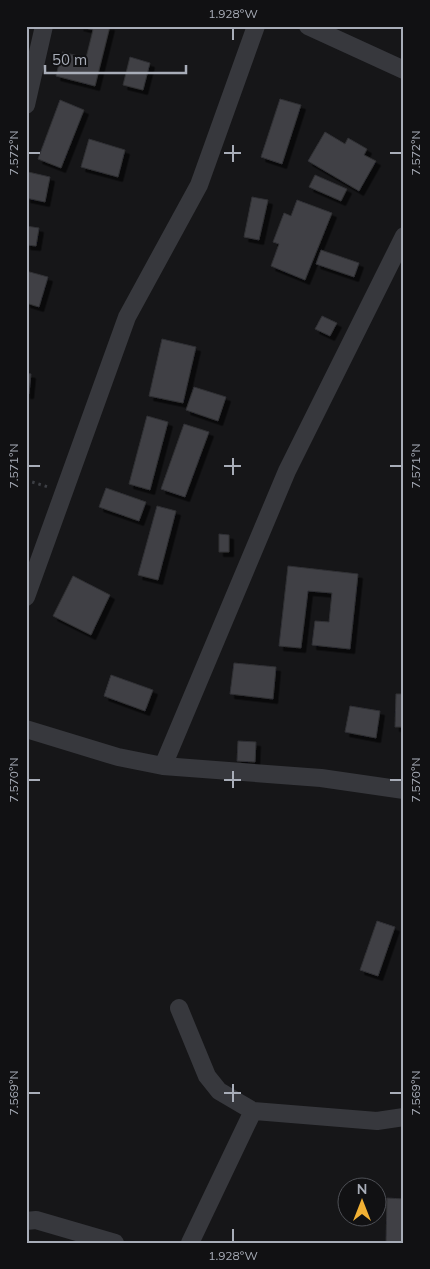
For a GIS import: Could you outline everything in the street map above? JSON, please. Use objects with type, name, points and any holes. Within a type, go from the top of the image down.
[{"type":"street","points":[[26,105],[44,26]]},
{"type":"street","points":[[26,597],[127,316],[199,185],[256,26]]},
{"type":"street","points":[[308,26],[404,70]]},
{"type":"street","points":[[163,766],[287,471],[404,236]]},
{"type":"street","points":[[26,729],[118,757],[163,766],[321,778],[404,790]]},
{"type":"street","points":[[180,1008],[207,1076],[219,1091],[253,1111],[377,1121],[404,1117]]},
{"type":"street","points":[[190,1243],[253,1111]]},
{"type":"street","points":[[26,1221],[36,1220],[114,1243]]},
{"type":"building","points":[[79,26],[110,26],[95,86],[56,76],[62,52],[86,58],[93,30]]},
{"type":"building","points":[[130,57],[150,63],[143,90],[123,85]]},
{"type":"building","points":[[280,99],[301,105],[282,164],[261,157]]},
{"type":"building","points":[[60,100],[84,110],[61,168],[38,159]]},
{"type":"building","points":[[325,132],[345,144],[348,138],[367,149],[364,155],[376,161],[359,191],[308,161]]},
{"type":"building","points":[[89,139],[125,150],[118,177],[81,167]]},
{"type":"building","points":[[28,172],[50,177],[45,202],[26,198]]},
{"type":"building","points":[[315,175],[347,189],[341,201],[309,187]]},
{"type":"building","points":[[252,197],[268,200],[259,240],[244,237]]},
{"type":"building","points":[[297,200],[332,213],[305,280],[271,266],[279,244],[273,242],[284,213],[291,216]]},
{"type":"building","points":[[26,226],[39,228],[36,246],[26,245]]},
{"type":"building","points":[[321,250],[359,263],[354,277],[316,264]]},
{"type":"building","points":[[26,271],[48,277],[39,307],[26,303]]},
{"type":"building","points":[[322,316],[337,323],[330,336],[315,329]]},
{"type":"building","points":[[162,339],[196,347],[183,403],[149,396]]},
{"type":"building","points":[[26,373],[31,374],[29,394],[26,394]]},
{"type":"building","points":[[194,387],[226,397],[218,421],[186,410]]},
{"type":"building","points":[[147,416],[168,422],[150,490],[129,484]]},
{"type":"building","points":[[184,424],[209,432],[185,497],[161,489]]},
{"type":"building","points":[[106,488],[146,502],[139,521],[99,507]]},
{"type":"building","points":[[157,506],[176,511],[158,580],[138,575]]},
{"type":"building","points":[[219,534],[229,535],[229,552],[219,552]]},
{"type":"building","points":[[288,566],[358,574],[350,649],[312,645],[315,621],[329,622],[332,593],[308,591],[301,648],[279,646]]},
{"type":"building","points":[[73,576],[110,595],[91,635],[53,616]]},
{"type":"building","points":[[234,663],[276,667],[273,699],[230,694]]},
{"type":"building","points":[[111,675],[153,690],[145,711],[104,696]]},
{"type":"building","points":[[396,694],[404,694],[404,727],[395,727]]},
{"type":"building","points":[[350,706],[380,711],[376,738],[345,732]]},
{"type":"building","points":[[238,741],[256,742],[255,762],[237,761]]},
{"type":"building","points":[[377,921],[395,927],[378,976],[360,970]]},
{"type":"building","points":[[388,1198],[404,1199],[404,1243],[386,1243]]}]
